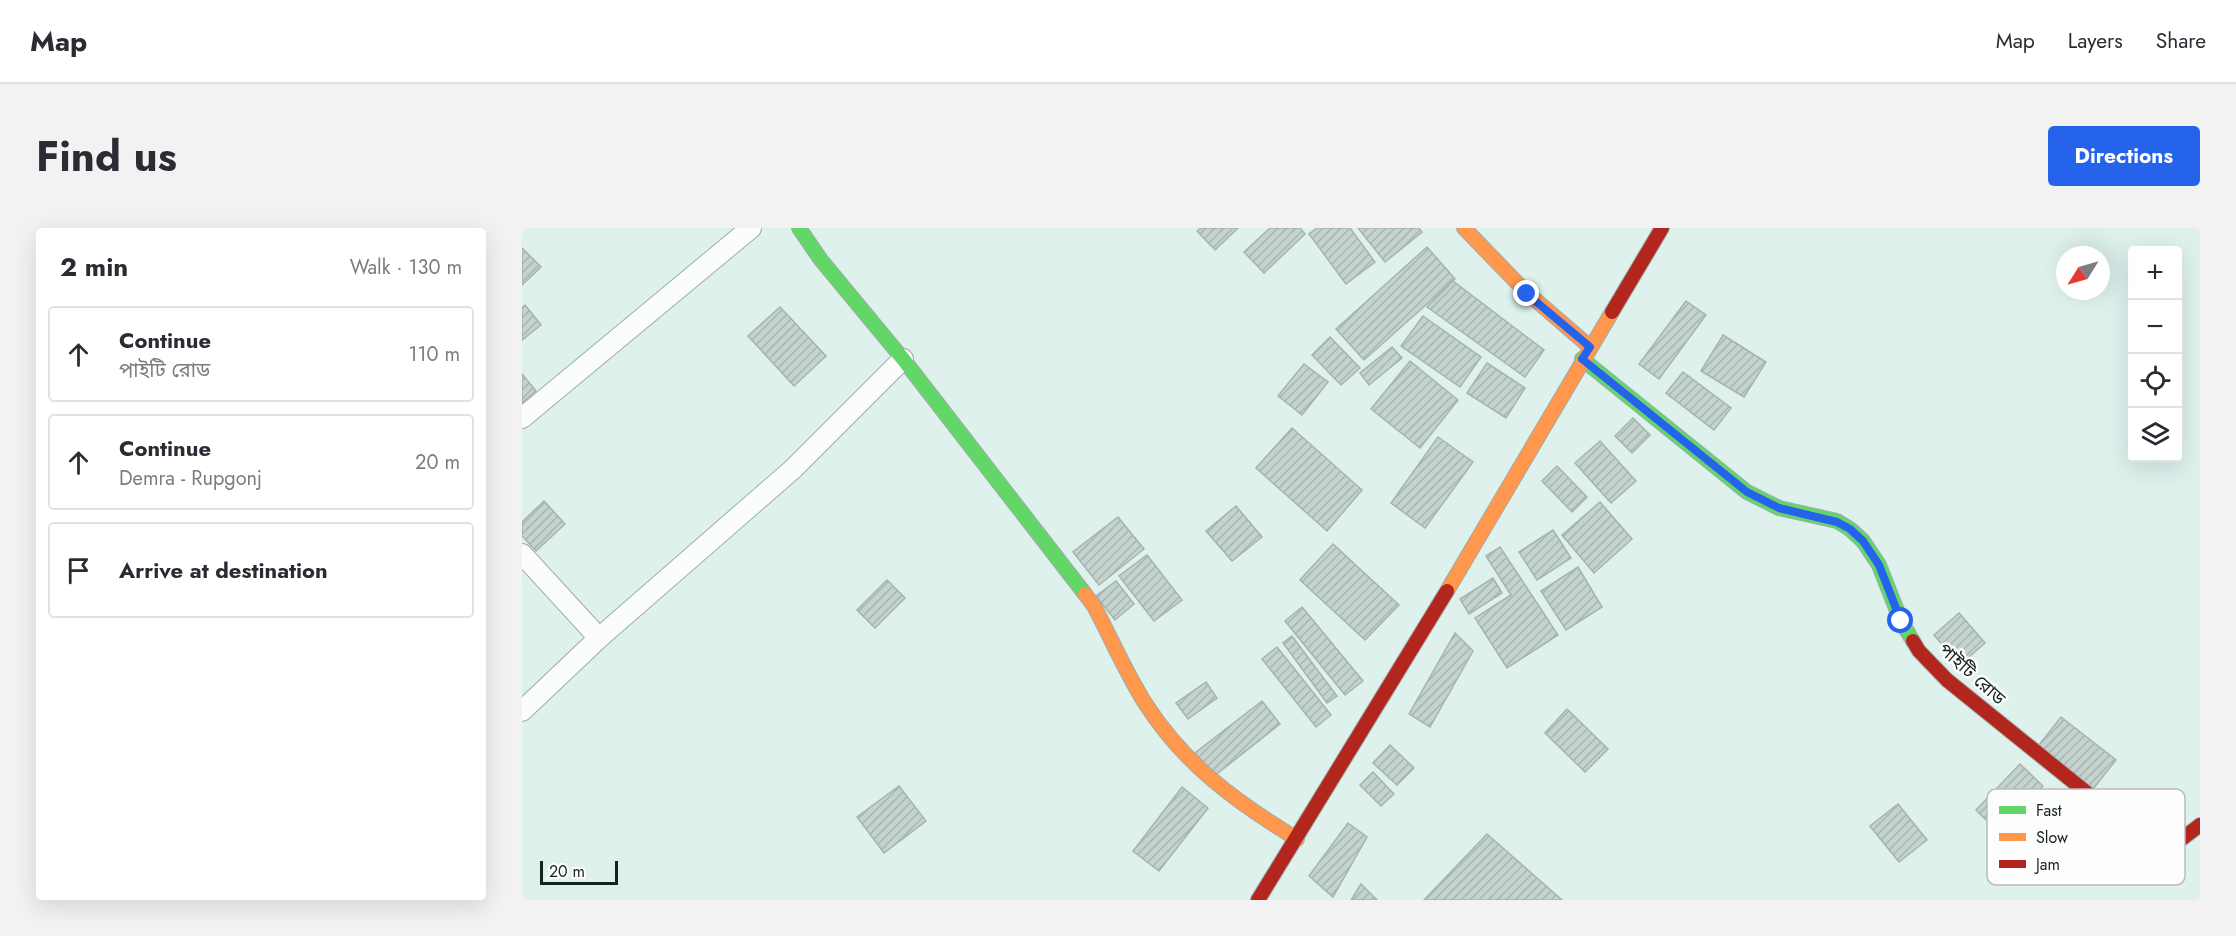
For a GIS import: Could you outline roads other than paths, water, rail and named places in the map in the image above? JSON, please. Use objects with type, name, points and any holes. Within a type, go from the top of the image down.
[{"type":"street","points":[[522,418],[751,228]]},
{"type":"street","points":[[799,228],[821,260],[903,358],[1094,606],[1145,703],[1174,742],[1201,771],[1248,809],[1296,839]]},
{"type":"street","points":[[1464,228],[1490,258],[1586,353]]},
{"type":"street","points":[[1258,900],[1442,602],[1586,353],[1662,228]]},
{"type":"street","name":"পাইটি রোড","points":[[1586,353],[1747,492],[1779,508],[1837,522],[1850,529],[1863,541],[1879,565],[1901,621],[1919,651],[1947,680],[2082,789]]},
{"type":"street","points":[[522,711],[599,638],[793,469],[903,358]]},
{"type":"street","points":[[522,554],[599,638]]},
{"type":"street","name":"পাইটি রোড","points":[[2185,837],[2200,825]]}]
